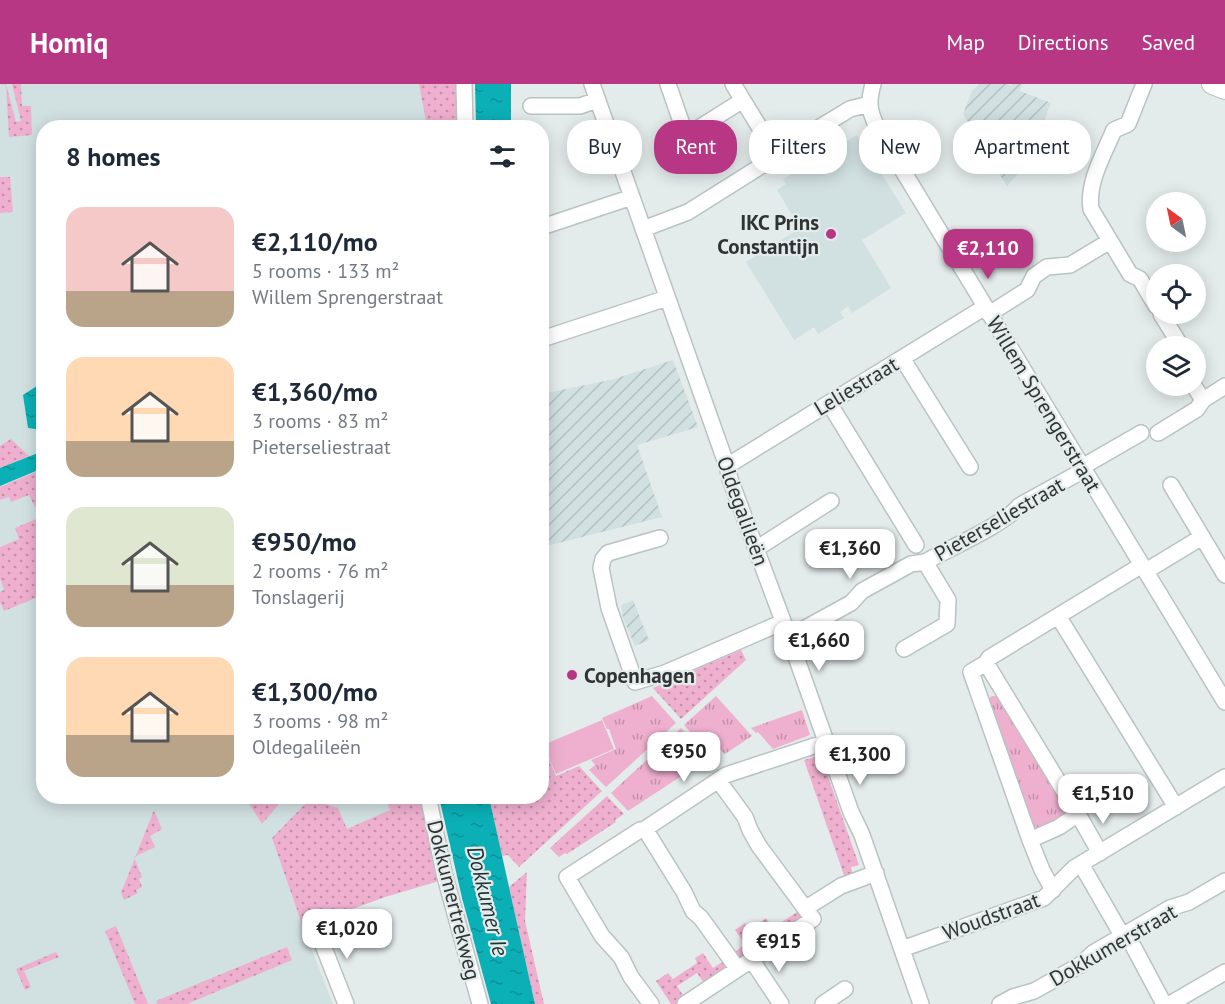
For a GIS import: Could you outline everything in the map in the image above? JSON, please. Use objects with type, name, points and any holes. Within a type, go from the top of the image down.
[{"type":"street","points":[[464,84],[465,120]]},
{"type":"street","name":"Oldegalileën","points":[[592,84],[730,479],[876,873],[921,1004]]},
{"type":"street","points":[[668,84],[686,136],[743,100]]},
{"type":"street","points":[[733,84],[755,120]]},
{"type":"street","points":[[832,120],[850,109],[869,104],[873,84]]},
{"type":"street","points":[[1144,84],[1128,124],[1114,130],[1090,190],[1091,209],[1130,274],[1140,279],[1146,289]]},
{"type":"street","points":[[1212,84],[1225,89]]},
{"type":"street","points":[[531,106],[580,106],[597,100]]},
{"type":"street","name":"Willem Sprengerstraat","points":[[869,104],[872,118],[880,133],[1225,702]]},
{"type":"street","points":[[643,229],[688,212],[749,174]]},
{"type":"street","points":[[549,225],[632,197]]},
{"type":"street","name":"Leliestraat","points":[[727,466],[902,358],[1027,290],[1034,276],[1047,267],[1070,265],[1110,241]]},
{"type":"street","points":[[549,337],[667,298]]},
{"type":"street","points":[[902,358],[970,467]]},
{"type":"street","points":[[1158,433],[1197,409],[1203,400],[1225,386]]},
{"type":"street","points":[[1200,396],[1203,400]]},
{"type":"street","points":[[829,403],[916,545]]},
{"type":"street","name":"Pieterseliestraat","points":[[789,637],[851,603],[862,591],[911,564],[925,562],[998,522],[1013,513],[1019,506],[1141,433]]},
{"type":"street","points":[[1171,485],[1225,575]]},
{"type":"street","points":[[756,549],[831,501]]},
{"type":"street","points":[[1053,890],[1030,840],[971,672],[986,663],[989,658],[1058,616],[1202,537]]},
{"type":"street","points":[[660,538],[608,554],[601,568],[609,608],[635,682],[665,673],[783,622]]},
{"type":"street","points":[[904,648],[947,624],[948,600],[925,562]]},
{"type":"street","points":[[1058,616],[1176,807]]},
{"type":"street","points":[[986,663],[1100,853]]},
{"type":"street","points":[[651,1004],[621,957],[602,936],[567,877],[726,775],[826,742]]},
{"type":"street","name":"Woudstraat","points":[[902,949],[1044,898],[1081,864],[1225,777]]},
{"type":"street","points":[[718,780],[745,817],[759,846],[810,913]]},
{"type":"street","name":"Dokkumertrekweg","points":[[430,804],[444,873],[479,1004]]},
{"type":"street","points":[[1030,840],[1059,827],[1078,814]]},
{"type":"street","points":[[645,829],[684,892],[693,911],[701,918],[737,968]]},
{"type":"street","points":[[1081,864],[1123,937],[1132,944],[1164,1004]]},
{"type":"street","points":[[696,1001],[810,913],[841,886],[876,873]]},
{"type":"street","name":"Dokkumerstraat","points":[[1000,1004],[1013,997],[1037,997],[1093,953],[1170,908],[1190,902],[1225,881]]},
{"type":"street","points":[[317,930],[346,1004]]},
{"type":"street","points":[[751,959],[781,1004]]},
{"type":"street","points":[[1170,1004],[1225,972]]},
{"type":"street","points":[[823,1004],[845,989]]},
{"type":"shaded area","points":[[0,84],[455,84],[457,120],[36,120],[36,804],[422,804],[439,881],[385,897],[303,927],[333,1004],[0,1004]]},
{"type":"shaded area","points":[[979,84],[1011,86],[1022,84],[1020,91],[1051,103],[1044,120],[967,120],[963,114],[972,91]]},
{"type":"shaded area","name":"IKC Prins Constantijn","points":[[857,135],[859,138],[859,174],[882,174],[906,213],[862,240],[891,288],[852,313],[848,306],[840,312],[844,318],[818,334],[814,327],[794,340],[746,262],[800,228],[777,190],[786,184],[783,179],[791,174],[847,174],[847,141]]},
{"type":"shaded area","points":[[1000,174],[1018,174],[1007,186]]},
{"type":"shaded area","points":[[673,360],[698,427],[637,445],[662,517],[549,545],[549,393],[614,379]]},
{"type":"shaded area","points":[[633,600],[649,640],[635,646],[623,618],[621,605]]},
{"type":"green space","points":[[0,84],[6,84],[16,122],[21,121],[12,84],[21,84],[22,106],[31,106],[32,135],[9,137],[6,85]]},
{"type":"green space","points":[[419,84],[457,84],[458,120],[426,120]]},
{"type":"green space","points":[[0,177],[10,177],[13,212],[0,213]]},
{"type":"green space","points":[[11,439],[29,456],[0,468],[0,446]]},
{"type":"green space","points":[[36,472],[36,506],[29,495],[11,502],[9,497],[0,500],[0,487]]},
{"type":"green space","points":[[36,519],[36,598],[4,611],[0,602],[0,592],[4,590],[0,578],[0,547],[19,539],[15,528]]},
{"type":"green space","points":[[741,650],[746,660],[681,719],[653,688]]},
{"type":"green space","points":[[652,696],[676,723],[606,787],[589,770],[595,765],[591,760],[616,749],[609,729],[602,718]]},
{"type":"green space","points":[[716,696],[752,736],[725,754],[721,750],[712,756],[684,725]]},
{"type":"green space","points":[[998,696],[1067,805],[1057,822],[1034,831],[988,699]]},
{"type":"green space","points":[[802,710],[810,735],[773,749],[758,732],[756,733],[751,728]]},
{"type":"green space","points":[[602,720],[614,749],[556,774],[549,758],[549,742]]},
{"type":"green space","points":[[681,728],[709,758],[628,811],[611,793]]},
{"type":"green space","points":[[815,757],[819,769],[825,768],[859,865],[851,867],[853,876],[845,878],[804,760]]},
{"type":"green space","points":[[549,760],[556,776],[579,766],[602,791],[519,867],[508,855],[502,856],[491,804],[549,804]]},
{"type":"green space","points":[[607,796],[624,814],[615,820],[616,822],[559,857],[550,848]]},
{"type":"green space","points":[[249,804],[279,804],[262,824]]},
{"type":"green space","points":[[305,804],[326,804],[338,808],[347,829],[390,810],[388,804],[422,804],[439,881],[385,897],[303,927],[272,838]]},
{"type":"green space","points":[[154,810],[162,829],[150,836],[155,847],[136,856]]},
{"type":"green space","points":[[135,859],[142,877],[139,879],[142,887],[136,890],[138,893],[124,900],[121,893]]},
{"type":"green space","points":[[527,872],[525,921],[544,1004],[535,1004],[509,887]]},
{"type":"green space","points":[[796,902],[802,911],[802,919],[771,940],[763,928],[749,938],[756,948],[740,959],[735,952],[745,944],[735,930],[745,923],[749,930],[766,918],[773,928],[797,912],[793,905]]},
{"type":"green space","points":[[116,926],[148,1004],[135,1004],[105,931]]},
{"type":"green space","points":[[287,947],[292,960],[187,1004],[157,1004],[156,1001]]},
{"type":"green space","points":[[56,952],[59,957],[24,971],[31,987],[25,990],[16,969]]},
{"type":"green space","points":[[703,953],[713,968],[724,961],[728,967],[704,983],[697,973],[677,986],[684,997],[677,1002],[678,1004],[671,1004],[656,981],[668,973],[673,979],[697,963],[695,958]]},
{"type":"water","points":[[475,84],[511,84],[511,120],[476,120]]},
{"type":"water","points":[[36,387],[36,429],[28,428],[23,395]]},
{"type":"water","points":[[36,454],[36,471],[0,486],[0,468]]},
{"type":"water","name":"Dokkumer Ie","points":[[441,804],[491,804],[535,1004],[491,1004],[462,898]]},
{"type":"place","name":"IKC Prins Constantijn","points":[[831,234]]},
{"type":"place","name":"Copenhagen","points":[[572,675]]}]
